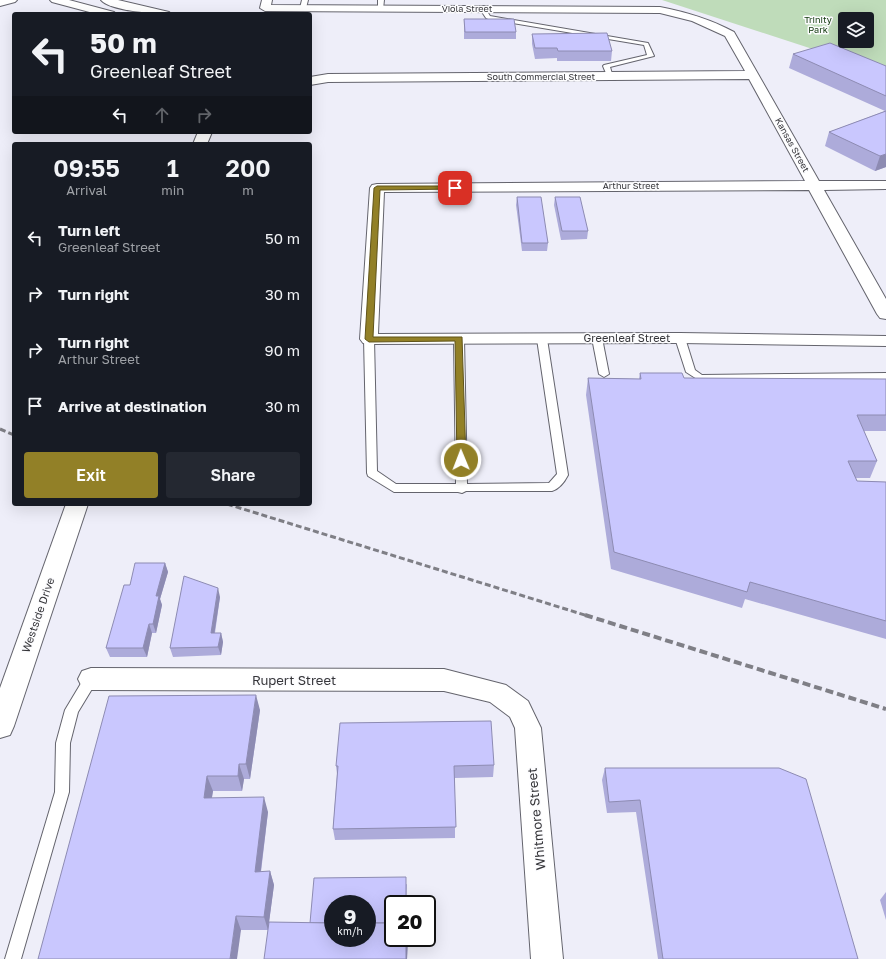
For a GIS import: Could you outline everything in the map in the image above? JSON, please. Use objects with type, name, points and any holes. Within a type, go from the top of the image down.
[{"type":"main road","points":[[0,3],[11,0]]},
{"type":"main road","points":[[56,0],[102,12]]},
{"type":"main road","points":[[107,0],[156,12]]},
{"type":"main road","name":"Westside Drive","points":[[0,726],[75,506]]},
{"type":"street","name":"Viola Street","points":[[266,4],[381,4],[483,9],[635,9],[668,12]]},
{"type":"street","name":"Kansas Street","points":[[668,12],[684,14],[711,23],[730,34],[886,314]]},
{"type":"street","name":"South Commercial Street","points":[[312,74],[328,78]]},
{"type":"street","name":"South Commercial Street","points":[[312,80],[328,78],[754,75]]},
{"type":"street","name":"Arthur Street","points":[[369,339],[377,188],[886,185]]},
{"type":"street","name":"Greenleaf Street","points":[[369,339],[680,338],[886,341]]},
{"type":"street","name":"Rupert Street","points":[[91,679],[444,680],[497,692]]},
{"type":"street","name":"Whitmore Street","points":[[497,692],[519,709],[528,728],[547,959]]},
{"type":"lane","points":[[483,9],[488,17],[646,44],[651,56],[606,66],[610,76]]},
{"type":"lane","points":[[597,338],[604,374]]},
{"type":"lane","points":[[680,338],[691,372],[700,378],[886,376]]},
{"type":"lane","points":[[369,339],[372,474],[394,488],[462,489],[552,487],[563,475],[542,339]]},
{"type":"lane","points":[[459,339],[462,489]]},
{"type":"lane","points":[[13,959],[62,792],[63,742],[72,710],[91,679]]},
{"type":"green space","name":"Trinity Park","points":[[662,0],[886,0],[886,73]]},
{"type":"building","points":[[464,19],[514,19],[516,32],[465,32]]},
{"type":"building","points":[[607,33],[612,51],[558,51],[557,48],[535,48],[532,34]]},
{"type":"building","points":[[830,43],[838,46],[838,48],[842,48],[886,66],[886,96],[793,54]]},
{"type":"building","points":[[886,111],[886,154],[880,156],[829,132]]},
{"type":"building","points":[[517,197],[541,197],[548,243],[522,243]]},
{"type":"building","points":[[555,197],[580,197],[588,231],[562,231]]},
{"type":"building","points":[[640,373],[682,373],[684,378],[886,379],[886,415],[857,415],[877,461],[848,461],[857,481],[886,482],[886,621],[750,582],[747,592],[614,552],[588,378],[641,379]]},
{"type":"building","points":[[135,563],[165,563],[156,596],[159,596],[153,624],[149,624],[143,648],[106,648],[124,585],[130,585]]},
{"type":"building","points":[[184,576],[218,588],[211,633],[221,633],[218,647],[170,648]]},
{"type":"building","points":[[256,695],[246,764],[239,764],[238,776],[207,776],[204,798],[264,797],[255,872],[270,871],[264,917],[236,916],[230,959],[38,959],[109,696]]},
{"type":"building","points":[[491,721],[494,765],[454,766],[456,827],[333,829],[340,723]]},
{"type":"building","points":[[605,768],[779,768],[806,779],[858,959],[663,959],[640,800],[609,802]]},
{"type":"building","points":[[406,877],[406,895],[384,895],[384,923],[376,923],[376,895],[324,895],[324,923],[310,923],[314,878]]},
{"type":"building","points":[[269,922],[324,923],[324,947],[376,947],[376,923],[384,923],[384,947],[406,947],[406,959],[264,959]]},
{"type":"railway","points":[[0,429],[12,434]]},
{"type":"railway","points":[[233,506],[588,616]]},
{"type":"railway","points":[[585,615],[886,709]]},
{"type":"route","points":[[455,188],[377,188],[369,339],[459,339],[461,460]]}]
